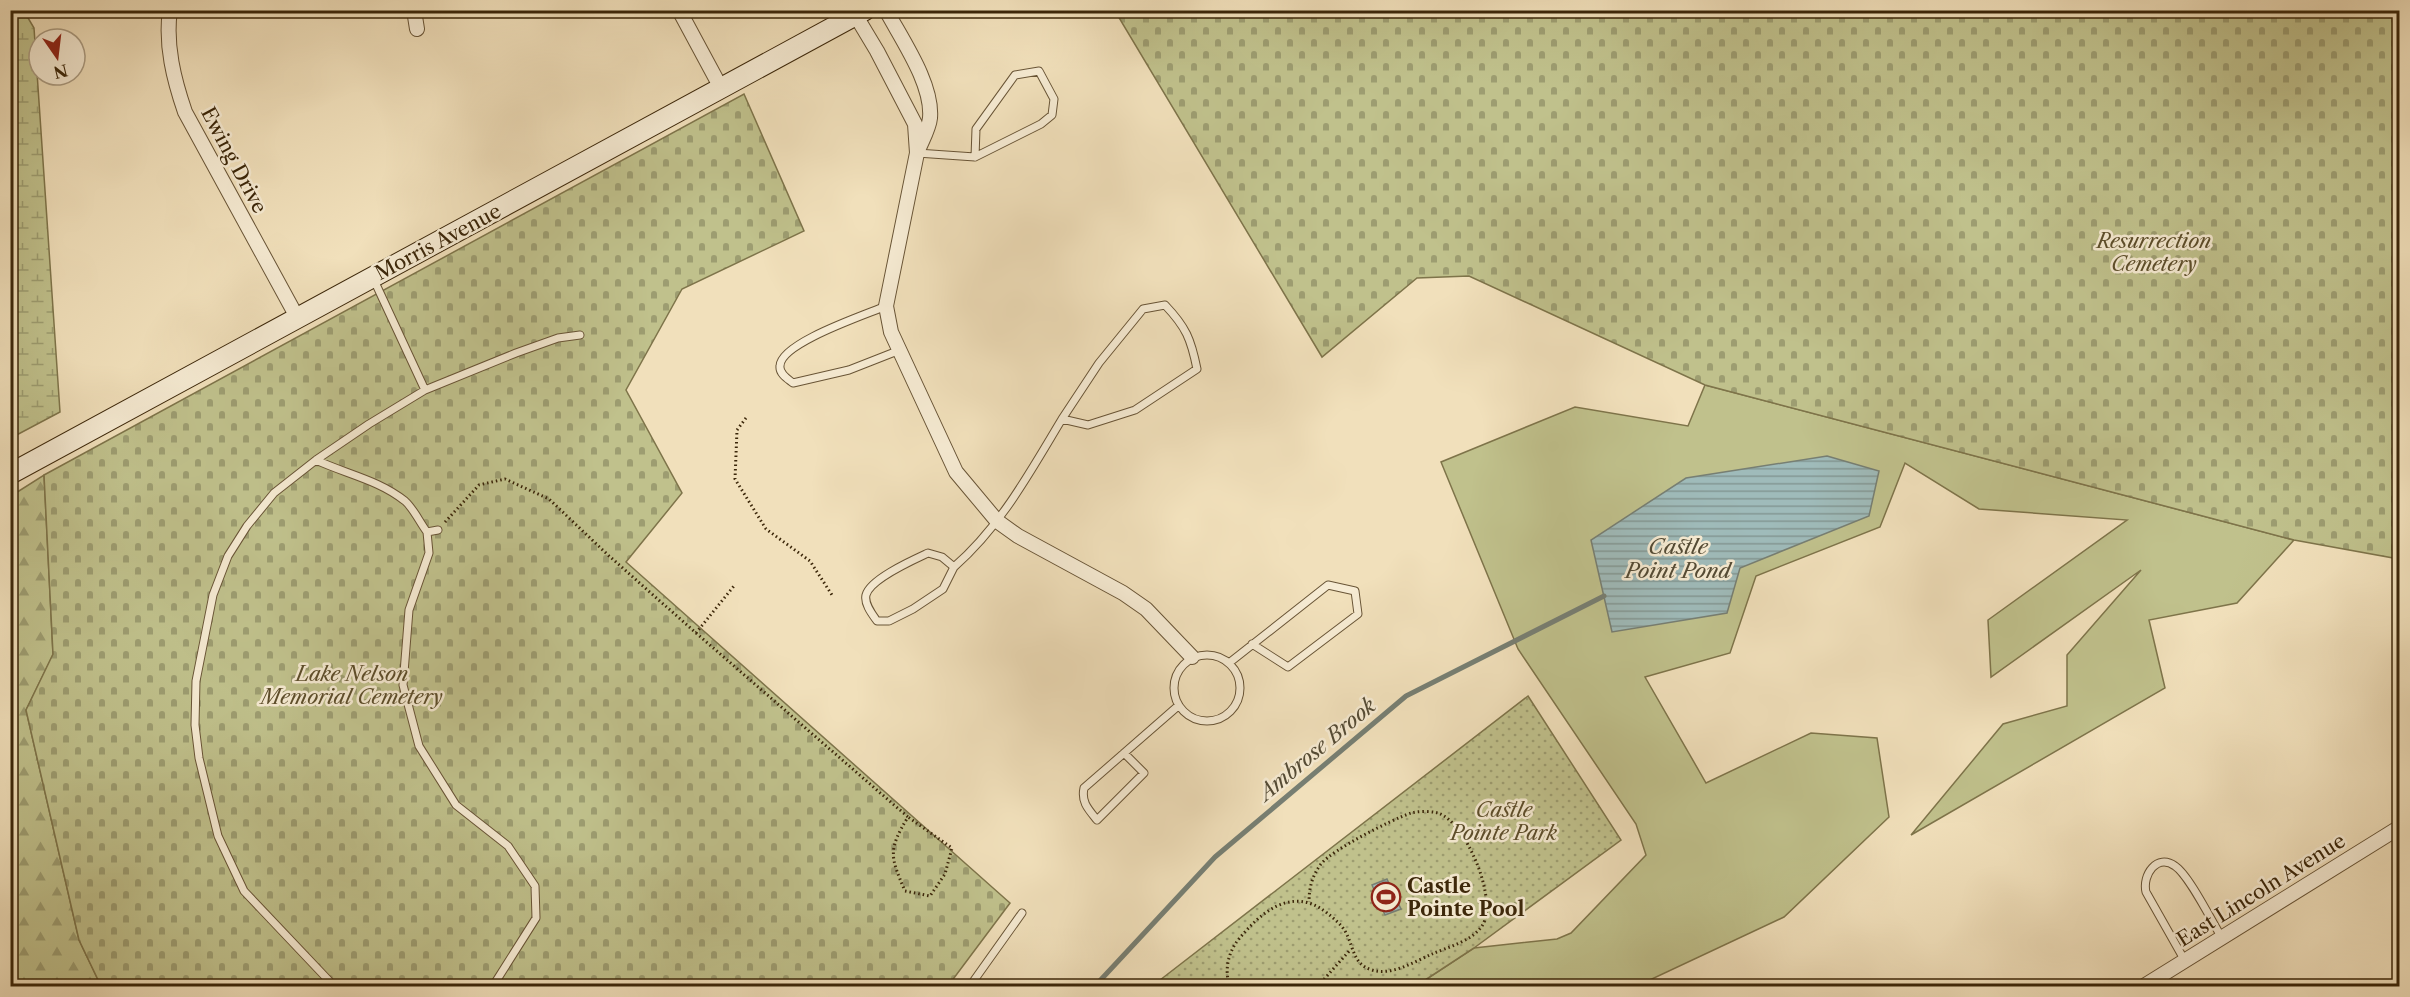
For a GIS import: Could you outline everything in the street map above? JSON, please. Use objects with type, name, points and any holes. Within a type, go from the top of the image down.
[{"type":"street","name":"Ewing Drive","points":[[170,10],[169,48],[176,86],[185,112],[297,319]]},
{"type":"street","points":[[414,10],[417,29]]},
{"type":"street","points":[[679,10],[721,88]]},
{"type":"street","points":[[886,10],[918,70],[930,101],[930,120],[917,153],[886,306],[891,332],[956,472],[997,521],[1018,536],[1123,593],[1146,609],[1192,657]]},
{"type":"street","name":"Morris Avenue","points":[[10,474],[861,13]]},
{"type":"street","points":[[861,13],[877,51],[915,124],[917,153]]},
{"type":"street","name":"East Lincoln Avenue","points":[[2144,987],[2400,827]]},
{"type":"lane","points":[[917,153],[975,157],[1041,124],[1052,116],[1054,99],[1039,71],[1015,75],[976,129],[975,157]]},
{"type":"lane","points":[[373,277],[425,390]]},
{"type":"lane","points":[[954,567],[942,557],[928,553],[889,573],[870,588],[866,597],[869,609],[876,621],[889,621],[913,609],[943,589],[954,567],[970,553],[1013,501],[1062,419],[1099,363],[1143,309],[1165,305],[1182,323],[1193,348],[1197,369],[1135,410],[1088,425],[1062,419]]},
{"type":"lane","points":[[886,306],[816,334],[783,356],[779,366],[781,374],[794,383],[816,379],[900,350]]},
{"type":"lane","points":[[334,987],[244,891],[218,836],[199,758],[195,725],[196,681],[213,595],[228,556],[247,526],[274,493],[316,460],[425,390],[558,338],[580,335]]},
{"type":"lane","points":[[316,460],[334,469],[369,479],[407,502],[427,532],[429,553],[409,610],[403,685],[419,746],[456,805],[508,846],[535,886],[536,918],[493,987]]},
{"type":"lane","points":[[427,532],[438,530]]},
{"type":"lane","points":[[1229,663],[1252,644],[1328,585],[1355,591],[1358,614],[1288,667],[1252,644]]},
{"type":"lane","points":[[1212,654],[1229,663],[1240,682],[1240,694],[1236,705],[1228,713],[1219,719],[1207,721],[1186,714],[1178,706],[1173,684],[1176,673],[1183,664],[1192,657],[1212,654]]},
{"type":"lane","points":[[1124,753],[1144,773],[1097,820],[1085,805],[1082,797],[1084,788],[1124,753],[1178,706]]},
{"type":"lane","points":[[2185,961],[2146,892],[2144,883],[2150,868],[2167,862],[2181,871],[2222,938]]},
{"type":"lane","points":[[970,987],[1022,913]]},
{"type":"path","points":[[746,418],[737,430],[735,479],[766,529],[810,561],[832,595]]},
{"type":"path","points":[[438,530],[479,485],[505,479],[549,499],[696,633],[908,817],[952,848],[945,874],[930,896],[904,891],[894,866],[893,841],[908,817]]},
{"type":"path","points":[[696,633],[734,586]]},
{"type":"path","points":[[1230,987],[1227,970],[1232,948],[1250,925],[1279,905],[1299,901],[1309,902],[1318,907],[1340,924],[1348,936],[1354,957],[1364,967],[1385,972],[1469,938],[1482,927],[1488,911],[1487,894],[1468,843],[1455,823],[1439,813],[1429,811],[1412,813],[1345,845],[1328,856],[1316,873],[1309,892],[1309,902]]},
{"type":"path","points":[[1318,987],[1352,949]]},
{"type":"green space","points":[[10,11],[24,11],[33,27],[27,27],[27,87],[38,87],[60,412],[11,438]]},
{"type":"green space","name":"Resurrection Cemetery","points":[[1115,11],[2399,11],[2399,559],[2294,540],[1705,385],[1469,276],[1417,278],[1322,357]]},
{"type":"green space","name":"Lake Nelson Memorial Cemetery","points":[[744,94],[804,231],[682,289],[626,390],[682,493],[626,562],[1010,903],[948,986],[101,986],[79,940],[26,710],[53,654],[44,475]]},
{"type":"green space","points":[[1705,385],[2294,540],[2237,603],[2149,620],[2165,688],[1911,835],[2003,724],[2067,706],[2067,655],[2141,570],[1991,677],[1988,620],[2127,520],[1979,509],[1905,463],[1880,527],[1756,576],[1730,653],[1645,677],[1706,783],[1811,733],[1877,738],[1889,817],[1784,917],[1637,986],[1416,986],[1474,948],[1557,939],[1571,933],[1646,855],[1636,824],[1518,649],[1441,462],[1575,407],[1688,426]]},
{"type":"green space","points":[[44,475],[53,655],[26,710],[79,940],[101,986],[11,986],[11,496]]},
{"type":"green space","name":"Castle Pointe Park","points":[[1528,696],[1621,840],[1474,948],[1416,986],[1172,986],[1160,980]]},
{"type":"water","name":"Castle Point Pond","points":[[1827,456],[1879,471],[1869,516],[1740,568],[1727,613],[1612,632],[1591,540],[1686,478]]},
{"type":"water","name":"Castle Pointe Pool","points":[[1387,879],[1401,909],[1385,915],[1372,885]]},
{"type":"waterway","name":"Ambrose Brook","points":[[1095,986],[1215,857],[1406,696],[1604,596]]},
{"type":"place","name":"Castle Pointe Pool","points":[[1386,897]]}]
